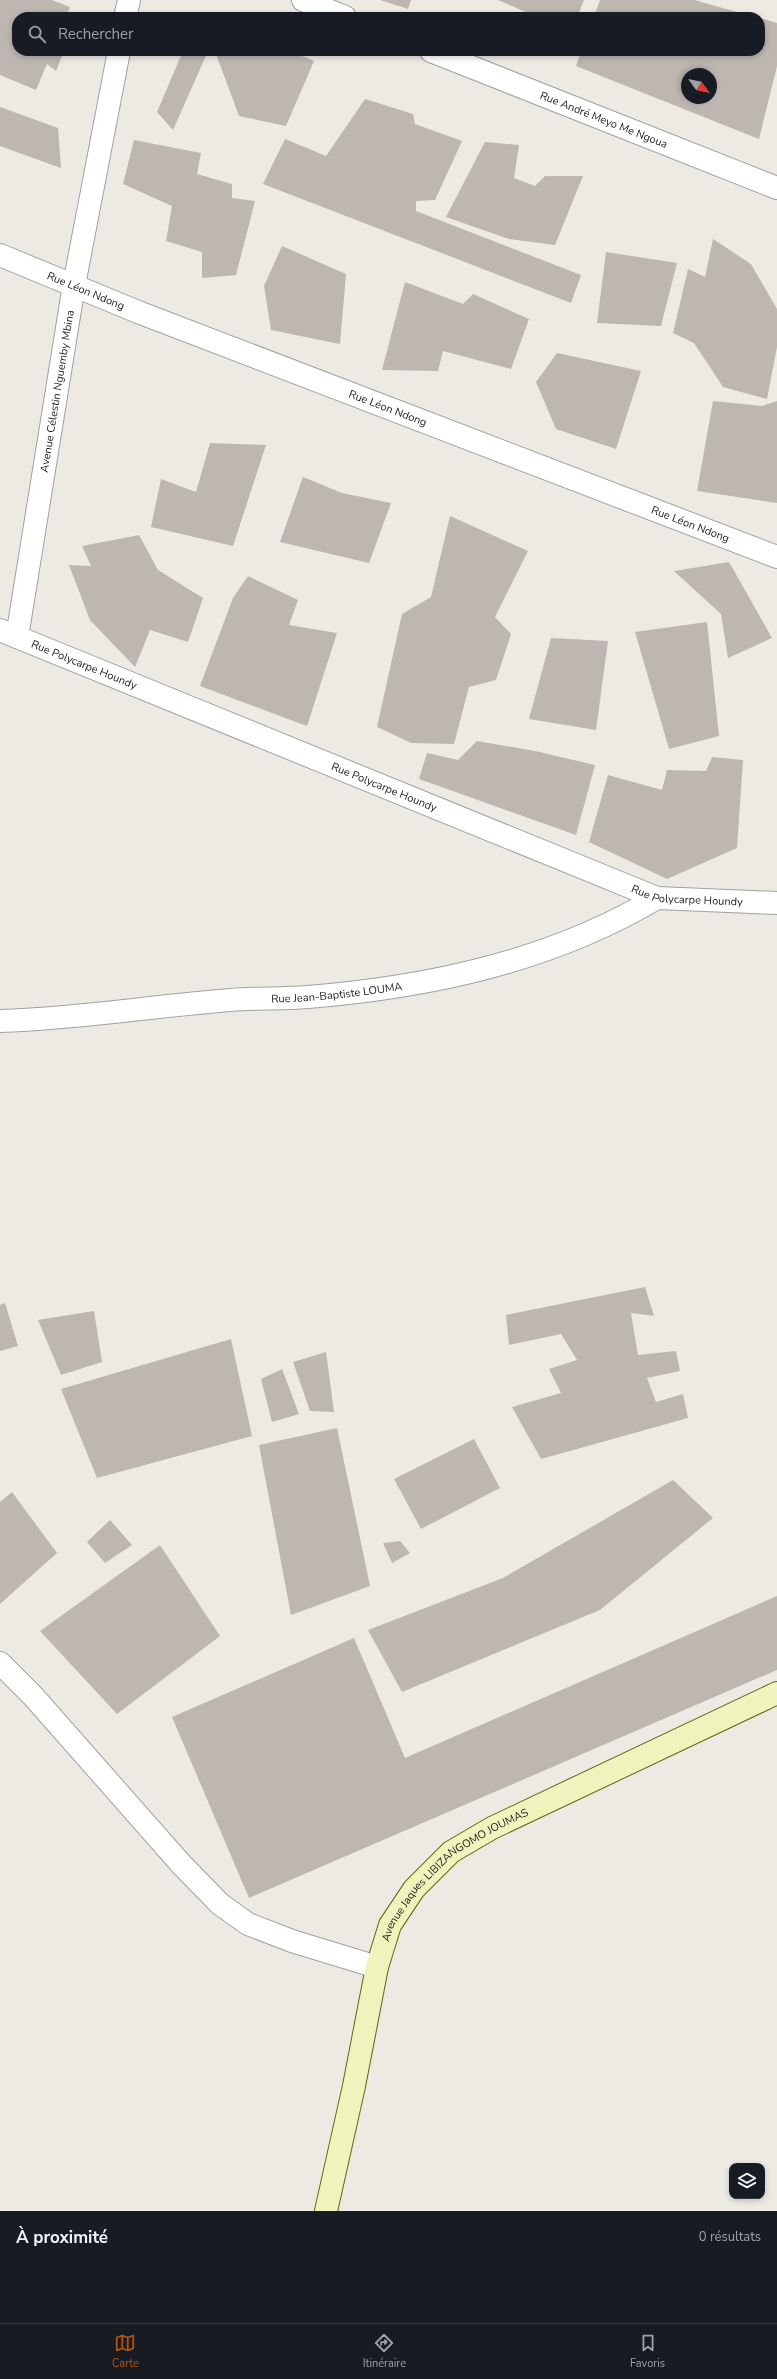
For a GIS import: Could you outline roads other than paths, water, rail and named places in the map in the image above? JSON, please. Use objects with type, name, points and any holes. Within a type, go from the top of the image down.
[{"type":"main road","name":"Avenue Jaques LIBIZANGOMO JOUMAS","points":[[326,2211],[354,2086],[377,1967],[390,1925],[414,1889],[451,1852],[492,1828],[777,1693]]},
{"type":"street","points":[[127,12],[129,0]]},
{"type":"street","points":[[303,0],[333,12]]},
{"type":"street","name":"Avenue Célestin Nguemby Mbina","points":[[9,634],[118,56]]},
{"type":"street","name":"Rue André Meyo Me Ngoua","points":[[444,56],[777,188]]},
{"type":"street","name":"Rue Léon Ndong","points":[[0,255],[138,312],[777,557]]},
{"type":"street","name":"Rue Polycarpe Houndy","points":[[9,634],[657,898],[777,903]]},
{"type":"street","name":"Rue Jean-Baptiste LOUMA","points":[[0,1021],[82,1017],[230,1000],[307,997],[401,986],[493,968],[556,947],[630,914],[657,898]]},
{"type":"street","points":[[0,1663],[33,1696],[181,1864],[220,1904],[248,1924],[292,1941],[377,1967]]}]
